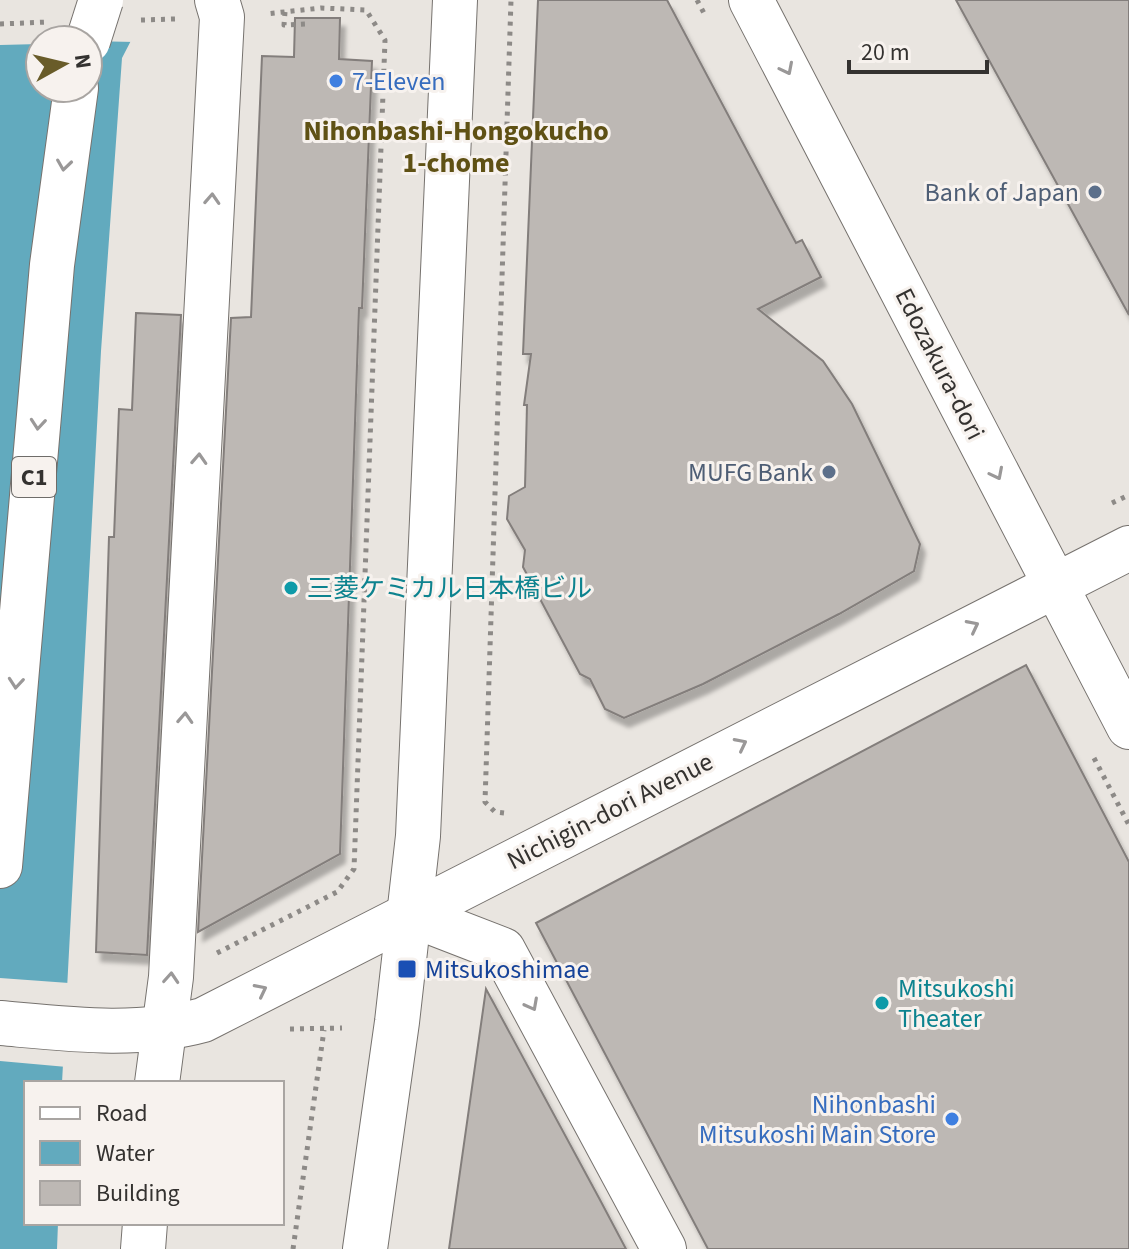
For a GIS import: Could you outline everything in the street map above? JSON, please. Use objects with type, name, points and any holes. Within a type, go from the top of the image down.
[{"type":"main road","points":[[93,24],[101,0]]},
{"type":"main road","points":[[365,1249],[418,836],[455,0]]},
{"type":"main road","name":"Edozakura-dori","points":[[751,0],[1129,727]]},
{"type":"main road","points":[[157,1081],[167,1030],[171,977],[219,9]]},
{"type":"main road","name":"C1","points":[[0,866],[52,265],[74,104]]},
{"type":"main road","name":"Nichigin-dori Avenue","points":[[0,1023],[79,1030],[167,1030],[203,1020],[1129,548]]},
{"type":"main road","points":[[410,914],[503,950],[664,1249]]},
{"type":"main road","points":[[143,1249],[145,1225]]},
{"type":"path","points":[[511,0],[485,802],[495,812],[512,813]]},
{"type":"path","points":[[697,0],[712,28]]},
{"type":"path","points":[[151,20],[219,9],[285,12],[366,10],[385,40],[354,869],[337,892],[171,977]]},
{"type":"path","points":[[285,12],[284,25],[305,24]]},
{"type":"path","points":[[293,1249],[324,1030]]},
{"type":"water","points":[[0,0],[152,0],[122,58],[101,351],[62,1081],[24,1081],[24,1225],[58,1225],[57,1249],[0,1249]]},
{"type":"pier","points":[[0,0],[156,0],[135,42],[104,41],[104,24],[24,24],[24,44],[0,45]]},
{"type":"pier","points":[[0,978],[69,983],[67,1067],[0,1061]]},
{"type":"building","points":[[538,0],[667,0],[796,243],[802,240],[821,277],[758,309],[823,361],[852,404],[920,544],[914,571],[839,614],[703,684],[624,718],[605,709],[590,679],[580,674],[523,567],[525,550],[507,519],[509,496],[525,487],[527,405],[524,405],[531,354],[523,354]]},
{"type":"building","name":"Bank of Japan","points":[[956,0],[1129,0],[1129,315]]},
{"type":"building","name":"三菱ケミカル日本橋ビル","points":[[295,18],[340,18],[339,59],[372,61],[362,308],[359,308],[340,854],[198,932],[231,318],[251,317],[262,56],[294,57]]},
{"type":"building","points":[[136,313],[181,315],[147,955],[96,952],[109,537],[114,537],[119,409],[132,410]]},
{"type":"building","points":[[1026,665],[1129,862],[1129,1249],[708,1249],[536,923]]},
{"type":"building","points":[[486,989],[599,1198],[626,1249],[449,1249]]},
{"type":"place","name":"7-Eleven","points":[[336,81]]},
{"type":"place","name":"Bank of Japan","points":[[1095,192]]},
{"type":"place","name":"MUFG Bank","points":[[829,472]]},
{"type":"place","name":"三菱ケミカル日本橋ビル","points":[[291,588]]},
{"type":"place","name":"Mitsukoshimae","points":[[407,969]]},
{"type":"place","name":"Mitsukoshi Theater","points":[[882,1003]]},
{"type":"place","name":"Nihonbashi Mitsukoshi Main Store","points":[[952,1119]]},
{"type":"district","name":"Nihonbashi-Hongokucho 1-chome","points":[[456,147]]}]
